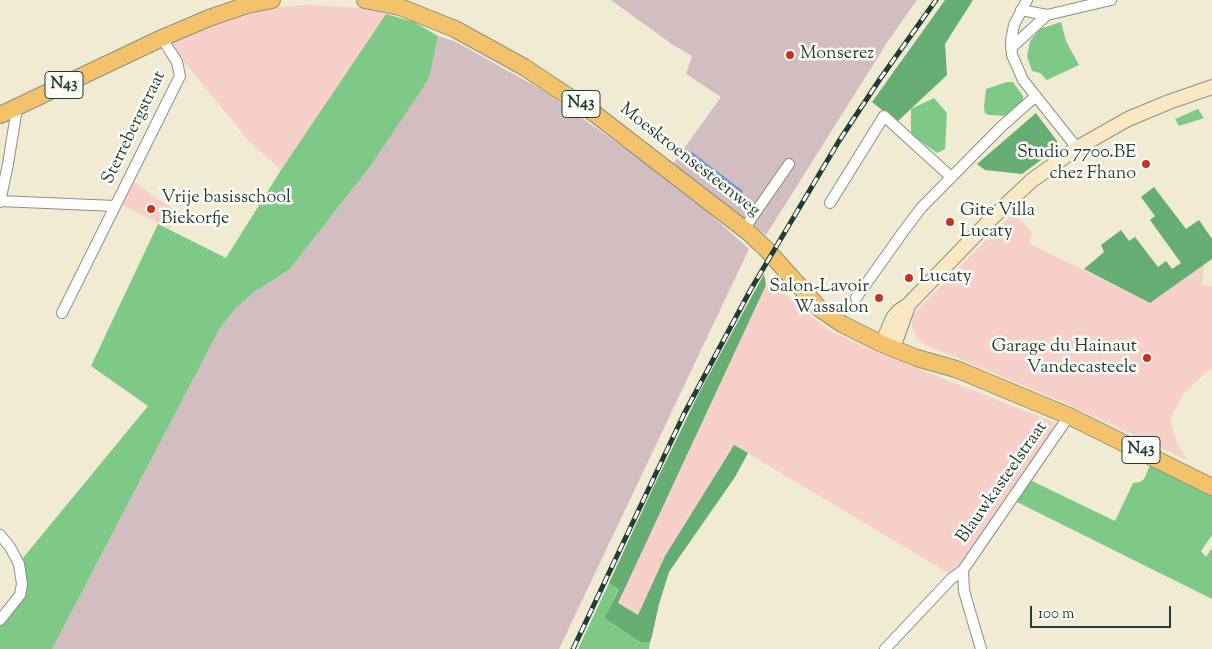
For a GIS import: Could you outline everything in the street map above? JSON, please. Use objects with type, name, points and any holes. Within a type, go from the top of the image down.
[{"type":"main road","name":"N43","points":[[0,115],[162,38],[228,11],[272,0]]},
{"type":"main road","name":"Moeskroensesteenweg","points":[[365,0],[400,7],[456,29],[524,67],[595,114],[744,229],[771,254],[820,309],[842,324],[888,346]]},
{"type":"main road","points":[[888,346],[893,318],[899,311],[908,305],[993,217],[1031,181],[1077,148],[1128,119],[1212,87]]},
{"type":"main road","name":"N43","points":[[888,346],[917,358],[956,369],[1069,416],[1212,487]]},
{"type":"street","points":[[1027,0],[1014,25],[1011,48],[1016,68],[1023,80],[1077,148]]},
{"type":"street","points":[[1021,10],[1047,15],[1111,0]]},
{"type":"street","points":[[1011,48],[1047,15]]},
{"type":"street","name":"Sterrebergstraat","points":[[62,313],[180,76],[177,62],[162,38]]},
{"type":"street","points":[[856,298],[921,208],[1002,126],[1036,96]]},
{"type":"street","points":[[0,202],[17,108]]},
{"type":"street","points":[[830,203],[884,116],[950,177]]},
{"type":"street","points":[[744,229],[789,164]]},
{"type":"street","name":"Sterrebergstraat","points":[[0,202],[115,206]]},
{"type":"street","name":"Blauwkasteelstraat","points":[[884,649],[951,579],[963,570],[1069,416]]},
{"type":"street","points":[[0,535],[20,564],[22,584],[20,595],[0,620]]},
{"type":"street","name":"Blauwkasteelstraat","points":[[963,570],[964,590],[980,649]]},
{"type":"shaded area","points":[[611,0],[917,0],[888,41],[766,235],[673,164],[721,97],[686,74],[692,56],[673,45]]},
{"type":"shaded area","points":[[308,5],[363,8],[386,14],[281,170],[248,140],[172,47],[172,43],[231,18],[270,8]]},
{"type":"shaded area","points":[[438,36],[456,42],[544,91],[683,190],[749,249],[559,649],[52,649],[220,328],[235,309],[254,292],[289,270],[369,168],[430,75]]},
{"type":"shaded area","name":"Vrije basisschool Biekorfje","points":[[132,181],[179,213],[170,229],[121,204]]},
{"type":"shaded area","points":[[1014,212],[1032,233],[1029,243],[1150,303],[1204,265],[1202,284],[1212,287],[1212,367],[1184,393],[1172,415],[1171,424],[1176,441],[1187,460],[1063,402],[926,345],[917,339],[912,327],[912,318],[915,312]]},
{"type":"shaded area","points":[[766,285],[783,293],[827,329],[876,352],[1058,424],[963,560],[950,574],[734,445],[665,556],[638,615],[617,603]]},
{"type":"green space","points":[[945,0],[973,0],[945,44],[947,75],[897,122],[872,102]]},
{"type":"green space","points":[[386,14],[414,22],[438,36],[430,75],[422,89],[369,168],[289,270],[254,292],[235,309],[220,328],[52,649],[0,649],[0,625],[16,606],[26,583],[23,558],[148,406],[91,366],[158,224],[226,258],[281,170]]},
{"type":"green space","points":[[1061,22],[1066,41],[1079,65],[1047,80],[1040,73],[1032,71],[1027,56],[1030,41],[1040,29]]},
{"type":"green space","points":[[1007,82],[1013,82],[1023,96],[1023,101],[1008,116],[985,113],[986,89]]},
{"type":"green space","points":[[934,98],[947,113],[945,149],[937,153],[911,134],[911,109]]},
{"type":"green space","points":[[1198,109],[1204,118],[1179,126],[1175,119]]},
{"type":"green space","points":[[1036,113],[1057,141],[1057,148],[1022,174],[985,170],[977,164]]},
{"type":"green space","points":[[1154,187],[1186,229],[1199,220],[1212,239],[1212,259],[1150,303],[1084,269],[1104,252],[1101,245],[1121,230],[1129,241],[1135,237],[1158,267],[1166,261],[1172,269],[1181,263],[1150,220],[1155,216],[1141,197]]},
{"type":"green space","points":[[764,274],[766,285],[618,603],[638,615],[665,556],[734,445],[748,453],[735,477],[669,572],[650,642],[640,642],[604,618],[619,589],[609,583],[699,393]]},
{"type":"green space","points":[[1151,463],[1212,495],[1212,535],[1201,551],[1206,557],[1212,548],[1212,599],[1015,501],[1030,480],[1115,521],[1133,483],[1144,479]]},
{"type":"green space","points":[[609,583],[619,588],[604,618],[640,642],[650,642],[649,649],[578,649]]},
{"type":"water","points":[[692,152],[743,191],[736,201],[684,163]]},
{"type":"railway","points":[[573,649],[684,414],[751,289],[839,141],[936,0]]},
{"type":"place","name":"Monserez","points":[[790,55]]},
{"type":"place","name":"Studio 7700.BE chez Fhano","points":[[1146,164]]},
{"type":"place","name":"Vrije basisschool Biekorfje","points":[[151,209]]},
{"type":"place","name":"Gite Villa Lucaty","points":[[950,222]]},
{"type":"place","name":"Lucaty","points":[[909,278]]},
{"type":"place","name":"Salon-Lavoir Wassalon","points":[[879,298]]},
{"type":"place","name":"Garage du Hainaut Vandecasteele","points":[[1147,358]]}]
